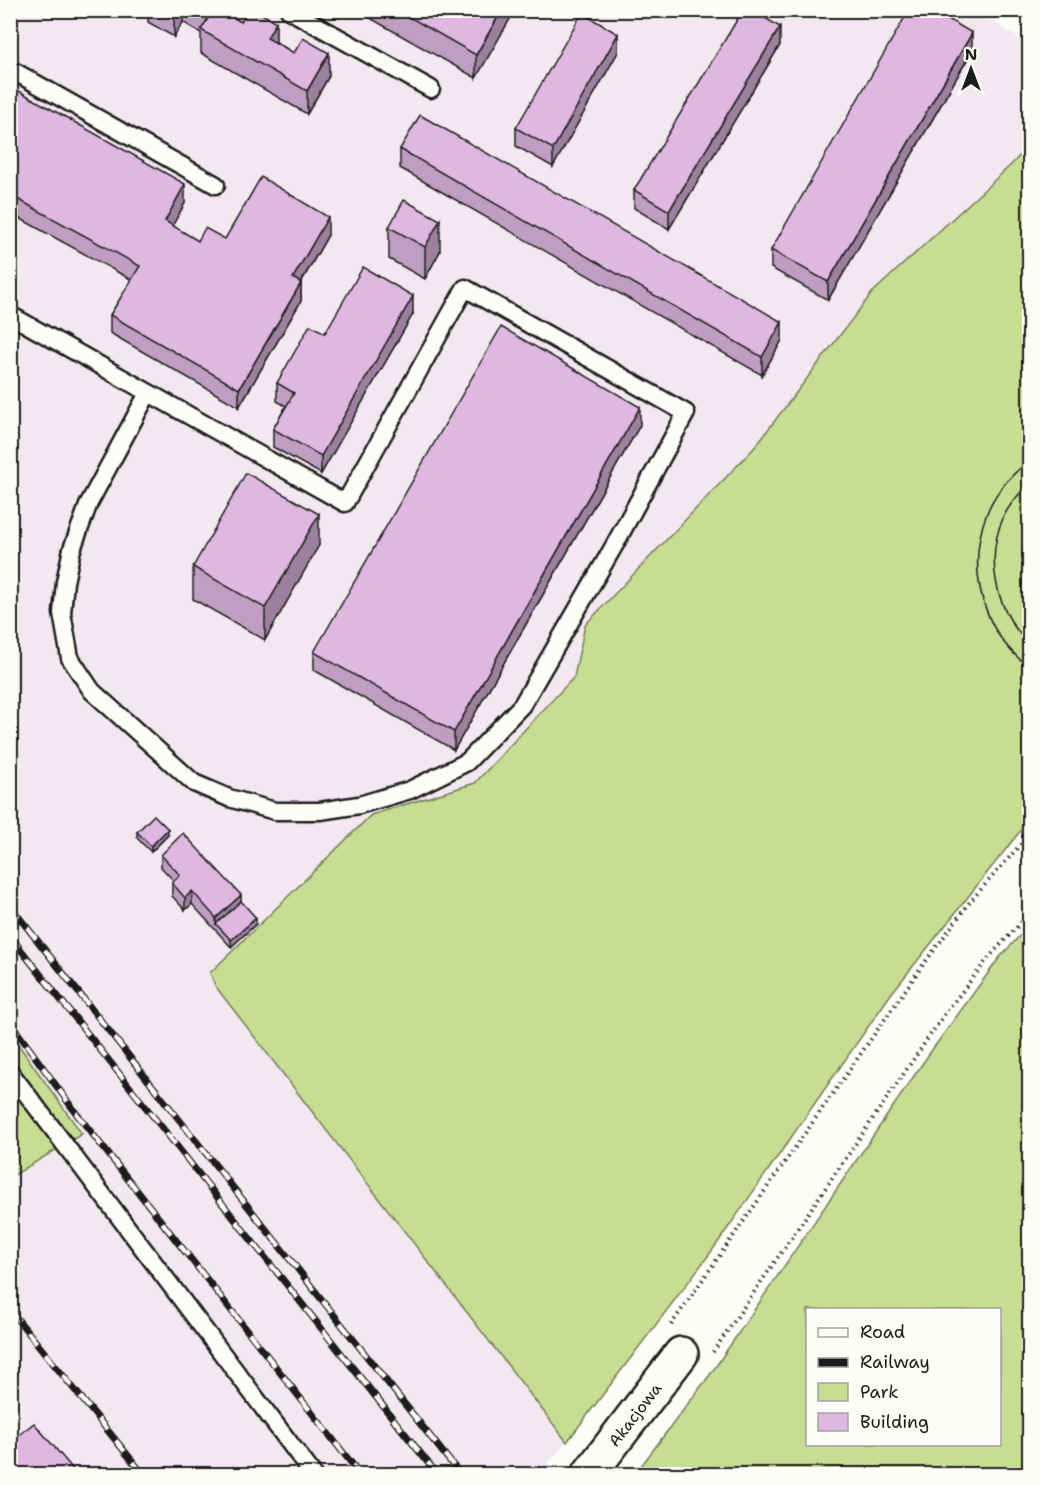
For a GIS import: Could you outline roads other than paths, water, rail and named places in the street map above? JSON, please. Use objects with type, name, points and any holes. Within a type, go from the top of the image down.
[{"type":"street","name":"Akacjowa","points":[[589,1474],[685,1349]]},
{"type":"lane","points":[[289,10],[430,89]]},
{"type":"lane","points":[[10,69],[216,185]]},
{"type":"lane","points":[[10,315],[345,503],[465,288],[686,413],[614,546],[522,705],[467,762],[410,790],[359,804],[320,811],[275,811],[230,798],[194,783],[92,692],[69,658],[63,613],[65,582],[72,549],[89,503],[148,393]]},
{"type":"lane","points":[[10,1072],[313,1474]]},
{"type":"tram line","points":[[1030,460],[1005,484],[990,505],[981,534],[978,555],[978,576],[989,618],[1013,653],[1030,667]]},
{"type":"tram line","points":[[1030,482],[1012,502],[1004,516],[998,533],[994,567],[1002,601],[1009,617],[1018,632],[1030,645]]},
{"type":"railway","points":[[10,906],[460,1474]]},
{"type":"railway","points":[[10,936],[437,1474]]},
{"type":"railway","points":[[10,1022],[76,1113],[360,1474]]},
{"type":"railway","points":[[10,1310],[143,1474]]}]
